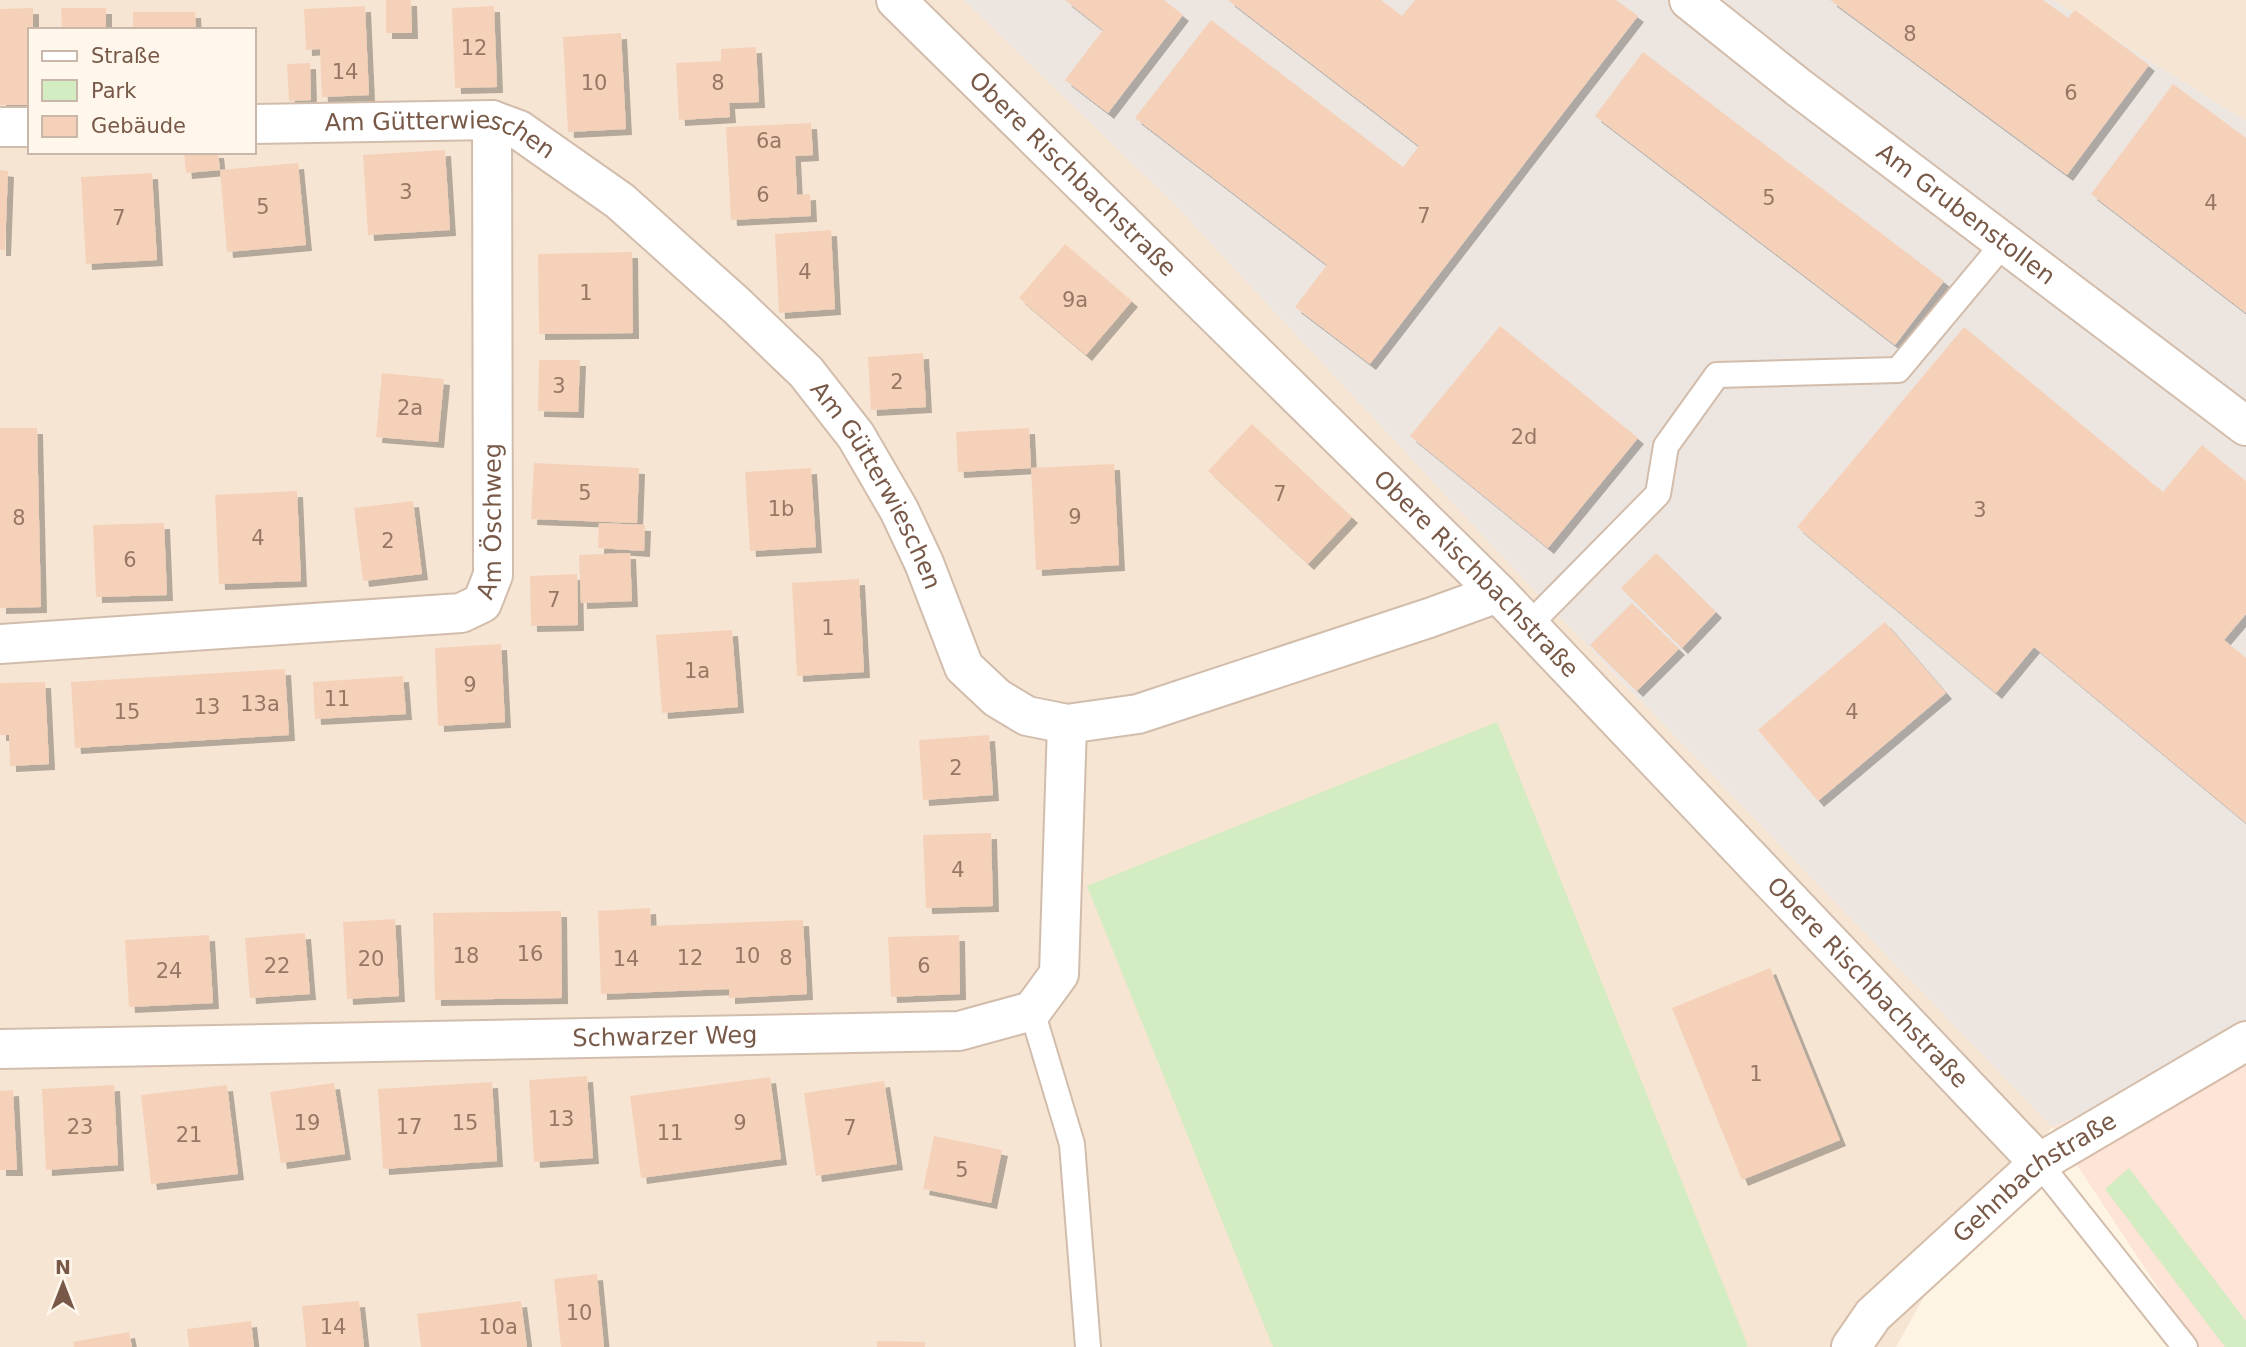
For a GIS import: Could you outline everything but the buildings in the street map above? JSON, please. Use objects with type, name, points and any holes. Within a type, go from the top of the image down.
[{"type":"street","name":"Obere Rischbachstraße","points":[[896,0],[1498,593],[2039,1163]]},
{"type":"street","name":"Am Grubenstollen","points":[[1689,0],[1798,87],[2246,426]]},
{"type":"street","name":"Am Gütterwieschen","points":[[256,124],[492,120],[519,130],[620,201],[806,372],[856,436],[898,510],[924,563],[964,667],[997,698],[1027,716],[1068,724],[1138,714],[1498,593]]},
{"type":"street","name":"Am Öschweg","points":[[0,644],[461,613],[482,603],[493,575],[492,120]]},
{"type":"street","points":[[0,127],[28,127]]},
{"type":"street","points":[[1032,1010],[1059,974],[1068,724]]},
{"type":"street","name":"Schwarzer Weg","points":[[0,1049],[959,1031],[1032,1010]]},
{"type":"street","name":"Gehnbachstraße","points":[[1851,1347],[1873,1315],[2039,1163],[2244,1046]]},
{"type":"lane","points":[[1529,625],[1658,494],[1666,446],[1717,375],[1898,370],[2004,243]]},
{"type":"lane","points":[[1032,1010],[1072,1144],[1088,1347]]},
{"type":"lane","points":[[2039,1163],[2185,1347]]},
{"type":"shaded area","points":[[0,0],[964,0],[1177,207],[1528,584],[2052,1127],[1954,1243],[1896,1347],[0,1347]]},
{"type":"shaded area","points":[[964,0],[2053,0],[2246,121],[2246,1044],[2052,1127],[1528,584],[1177,207]]},
{"type":"shaded area","points":[[2053,0],[2246,0],[2246,121]]},
{"type":"shaded area","points":[[2246,1044],[2246,1347],[2197,1347],[2052,1127]]},
{"type":"green space","points":[[1497,722],[1748,1346],[1273,1347],[1087,886]]},
{"type":"green space","points":[[2129,1168],[2246,1321],[2246,1347],[2225,1347],[2105,1189]]}]
